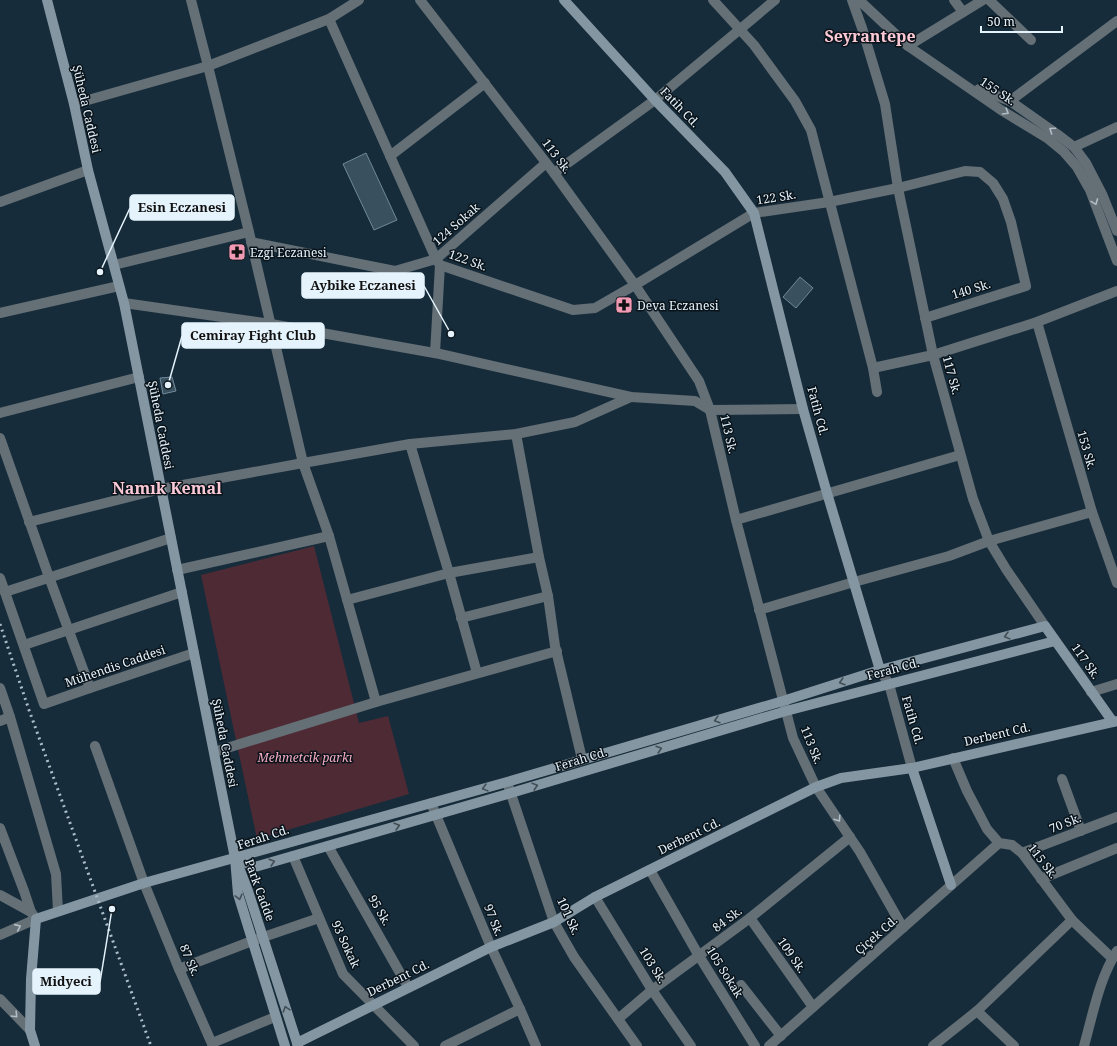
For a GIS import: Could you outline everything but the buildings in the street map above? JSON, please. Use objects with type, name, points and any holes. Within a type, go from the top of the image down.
[{"type":"street","name":"Şüheda Caddesi","points":[[48,0],[74,104],[88,170],[124,303],[235,858]]},
{"type":"street","points":[[190,0],[208,66],[250,237],[303,463],[329,536],[376,702]]},
{"type":"street","points":[[74,104],[208,66],[329,19],[359,0]]},
{"type":"street","name":"113 Sk.","points":[[420,0],[554,173],[635,285],[699,381],[710,410],[736,520],[793,738],[816,787],[850,837],[903,928]]},
{"type":"street","name":"Fatih Cd.","points":[[564,0],[655,100],[725,172],[754,214],[803,408],[827,493],[880,670],[889,684],[912,768],[951,886]]},
{"type":"street","points":[[713,0],[754,45],[795,101],[811,130],[873,368],[877,392]]},
{"type":"street","points":[[554,173],[655,100],[775,0]]},
{"type":"street","name":"117 Sk.","points":[[852,0],[885,104],[898,188],[933,355],[973,499],[989,541],[1006,569],[1055,641],[1115,722]]},
{"type":"street","points":[[859,0],[908,46],[962,83]]},
{"type":"street","points":[[954,0],[963,12]]},
{"type":"street","points":[[908,46],[983,0]]},
{"type":"street","points":[[989,0],[1031,40]]},
{"type":"street","points":[[329,19],[438,262],[435,353]]},
{"type":"street","points":[[1010,101],[1117,21]]},
{"type":"street","points":[[390,156],[485,83]]},
{"type":"street","name":"155 Sk.","points":[[962,83],[1010,101],[1074,147],[1086,163],[1102,194],[1117,231]]},
{"type":"street","name":"155 Sk.","points":[[962,83],[1001,110],[1047,138],[1064,152],[1078,167],[1090,190],[1117,261]]},
{"type":"street","points":[[1074,147],[1117,128]]},
{"type":"street","name":"124 Sokak","points":[[250,237],[395,271],[438,262],[546,163]]},
{"type":"street","points":[[0,202],[88,170]]},
{"type":"street","name":"122 Sk.","points":[[438,262],[573,310],[595,308],[754,214],[829,202],[898,188],[965,171],[980,172],[993,183],[1004,200],[1011,222],[1026,286]]},
{"type":"street","points":[[114,265],[250,237]]},
{"type":"street","points":[[0,313],[119,286]]},
{"type":"street","name":"140 Sk.","points":[[925,318],[1026,286]]},
{"type":"street","points":[[873,368],[933,355],[1037,322],[1117,291]]},
{"type":"street","points":[[124,303],[271,324],[435,353],[632,397],[695,401],[710,410],[803,408]]},
{"type":"street","name":"153 Sk.","points":[[1037,322],[1092,512],[1117,583]]},
{"type":"street","points":[[0,413],[138,377]]},
{"type":"street","points":[[29,522],[161,489],[410,444],[516,434],[575,422],[632,397]]},
{"type":"street","points":[[516,434],[539,557],[548,596],[557,651],[582,759]]},
{"type":"street","points":[[0,438],[90,688]]},
{"type":"street","points":[[410,444],[449,573],[477,673]]},
{"type":"street","points":[[736,520],[960,455]]},
{"type":"street","points":[[759,610],[949,556],[989,541],[1092,512]]},
{"type":"street","points":[[177,570],[329,536]]},
{"type":"street","points":[[5,592],[171,538]]},
{"type":"street","points":[[347,600],[449,573],[539,557]]},
{"type":"street","points":[[0,578],[24,645],[182,592]]},
{"type":"street","points":[[461,618],[548,596]]},
{"type":"street","name":"Ferah Cd.","points":[[235,858],[252,852],[507,782],[783,701],[880,670],[1045,626]]},
{"type":"street","name":"Ferah Cd.","points":[[235,858],[255,867],[786,712],[1055,641]]},
{"type":"street","name":"Mühendis Caddesi","points":[[24,645],[44,704],[194,653]]},
{"type":"street","points":[[214,752],[376,702],[557,651]]},
{"type":"street","points":[[1092,692],[1117,684]]},
{"type":"street","points":[[0,688],[10,717],[56,874],[58,911]]},
{"type":"street","points":[[0,721],[10,717]]},
{"type":"street","name":"Derbent Cd.","points":[[298,1045],[373,1004],[491,947],[554,922],[595,897],[816,787],[841,778],[912,768],[1115,722]]},
{"type":"street","name":"87 Sk.","points":[[95,746],[144,883],[179,969],[213,1044]]},
{"type":"street","points":[[953,758],[967,791],[987,829],[999,843]]},
{"type":"street","points":[[1062,779],[1081,831]]},
{"type":"street","name":"101 Sk.","points":[[507,782],[554,922],[574,957],[637,1046]]},
{"type":"street","name":"97 Sk.","points":[[431,803],[491,947],[536,1046]]},
{"type":"street","name":"70 Sk.","points":[[1022,853],[1117,818]]},
{"type":"street","points":[[0,828],[33,915],[30,1030],[35,1046]]},
{"type":"street","name":"84 Sk.","points":[[618,1019],[652,990],[750,918],[850,837]]},
{"type":"street","name":"115 Sk.","points":[[999,843],[1012,845],[1022,853],[1072,920],[1115,955]]},
{"type":"street","name":"Çiçek Cd.","points":[[769,1046],[999,843]]},
{"type":"street","name":"95 Sk.","points":[[328,846],[408,987]]},
{"type":"street","points":[[1041,879],[1117,848]]},
{"type":"street","name":"93 Sokak","points":[[293,856],[344,974],[414,1046]]},
{"type":"street","points":[[0,935],[33,915],[58,911],[144,883],[235,858]]},
{"type":"street","name":"Park Cadde","points":[[235,858],[248,891],[298,1045]]},
{"type":"street","name":"Park Cadde","points":[[235,858],[238,894],[285,1046]]},
{"type":"street","name":"105 Sokak","points":[[650,870],[699,956],[755,1046]]},
{"type":"street","points":[[0,895],[33,915]]},
{"type":"street","name":"103 Sk.","points":[[595,897],[652,990],[691,1046]]},
{"type":"street","points":[[179,969],[252,941],[319,918]]},
{"type":"street","name":"109 Sk.","points":[[750,918],[813,1007]]},
{"type":"street","points":[[933,1046],[977,1011],[1072,920]]},
{"type":"street","points":[[1084,1046],[1098,994],[1115,955]]},
{"type":"street","points":[[741,985],[780,1036]]},
{"type":"street","points":[[0,999],[30,1030]]},
{"type":"street","points":[[445,1046],[520,1009]]},
{"type":"street","points":[[977,1011],[1014,1046]]},
{"type":"street","points":[[213,1044],[276,1017]]},
{"type":"green space","name":"Mehmetcik parkı","points":[[314,546],[359,723],[388,716],[409,794],[257,839],[201,575]]},
{"type":"railway","points":[[0,624],[29,710],[151,1046]]},
{"type":"place","name":"Ezgi Eczanesi","points":[[237,252]]},
{"type":"place","name":"Esin Eczanesi","points":[[100,272]]},
{"type":"place","name":"Deva Eczanesi","points":[[624,305]]},
{"type":"place","name":"Aybike Eczanesi","points":[[451,334]]},
{"type":"place","name":"Cemiray Fight Club","points":[[168,385]]},
{"type":"place","name":"Midyeci","points":[[112,909]]},
{"type":"district","name":"Seyrantepe","points":[[870,36]]},
{"type":"district","name":"Namık Kemal","points":[[167,488]]}]
